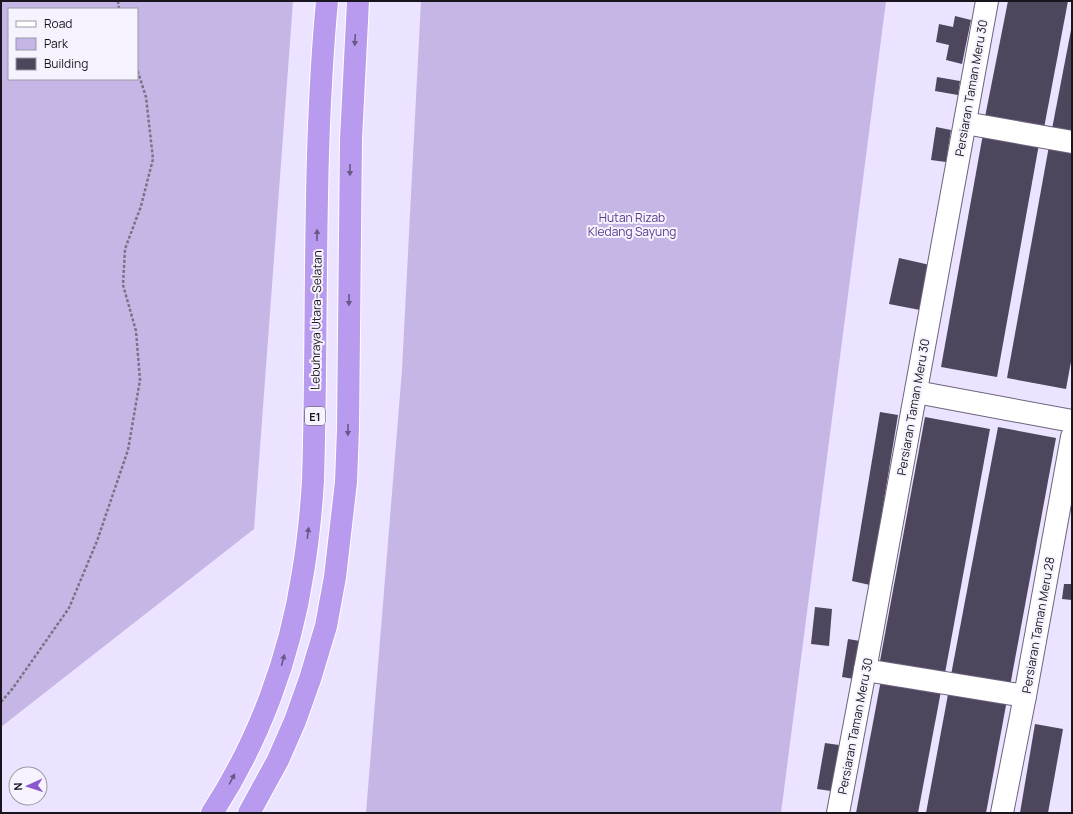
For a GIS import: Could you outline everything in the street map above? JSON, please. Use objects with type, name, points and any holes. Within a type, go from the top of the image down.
[{"type":"highway","name":"Lebuhraya Utara–Selatan","points":[[212,813],[249,746],[266,707],[283,659],[303,573],[310,524],[313,482],[319,130],[321,71],[327,1]]},
{"type":"highway","points":[[249,813],[278,760],[295,721],[307,686],[326,626],[342,526],[347,467],[351,139],[358,1]]},
{"type":"street","name":"Persiaran Taman Meru 30","points":[[838,813],[966,123],[987,1]]},
{"type":"street","points":[[966,123],[1072,142]]},
{"type":"street","points":[[916,392],[1072,421]]},
{"type":"street","name":"Persiaran Taman Meru 28","points":[[1002,813],[1072,437]]},
{"type":"street","points":[[865,670],[1025,696]]},
{"type":"path","points":[[1,702],[13,688],[69,608],[96,541],[128,450],[140,380],[136,331],[123,285],[125,248],[141,206],[153,158],[146,97],[138,72]]},
{"type":"green space","points":[[1,1],[293,1],[254,529],[1,727]]},
{"type":"green space","name":"Hutan Rizab Kledang Sayung","points":[[421,1],[886,1],[781,813],[366,813],[402,370]]},
{"type":"building","points":[[1008,1],[1068,1],[1044,128],[985,117]]},
{"type":"building","points":[[955,16],[971,20],[962,64],[946,60],[949,45],[936,42],[939,24],[953,27]]},
{"type":"building","points":[[1072,30],[1072,133],[1052,129]]},
{"type":"building","points":[[937,77],[960,81],[958,95],[935,91]]},
{"type":"building","points":[[936,127],[951,130],[946,162],[931,160]]},
{"type":"building","points":[[983,134],[1039,144],[997,377],[941,367]]},
{"type":"building","points":[[1049,146],[1072,150],[1072,356],[1066,389],[1007,378]]},
{"type":"building","points":[[899,258],[930,265],[920,310],[889,304]]},
{"type":"building","points":[[880,412],[898,415],[870,585],[852,581]]},
{"type":"building","points":[[925,417],[990,429],[945,673],[880,661]]},
{"type":"building","points":[[998,427],[1056,438],[1010,686],[951,675]]},
{"type":"building","points":[[1064,584],[1072,584],[1072,600],[1062,599]]},
{"type":"building","points":[[815,607],[832,609],[829,646],[811,644]]},
{"type":"building","points":[[848,639],[860,641],[854,679],[842,677]]},
{"type":"building","points":[[881,680],[941,691],[918,813],[856,813]]},
{"type":"building","points":[[949,689],[1007,700],[986,813],[926,813]]},
{"type":"building","points":[[1035,724],[1063,729],[1048,813],[1020,813]]},
{"type":"building","points":[[825,743],[839,745],[831,791],[817,789]]}]
